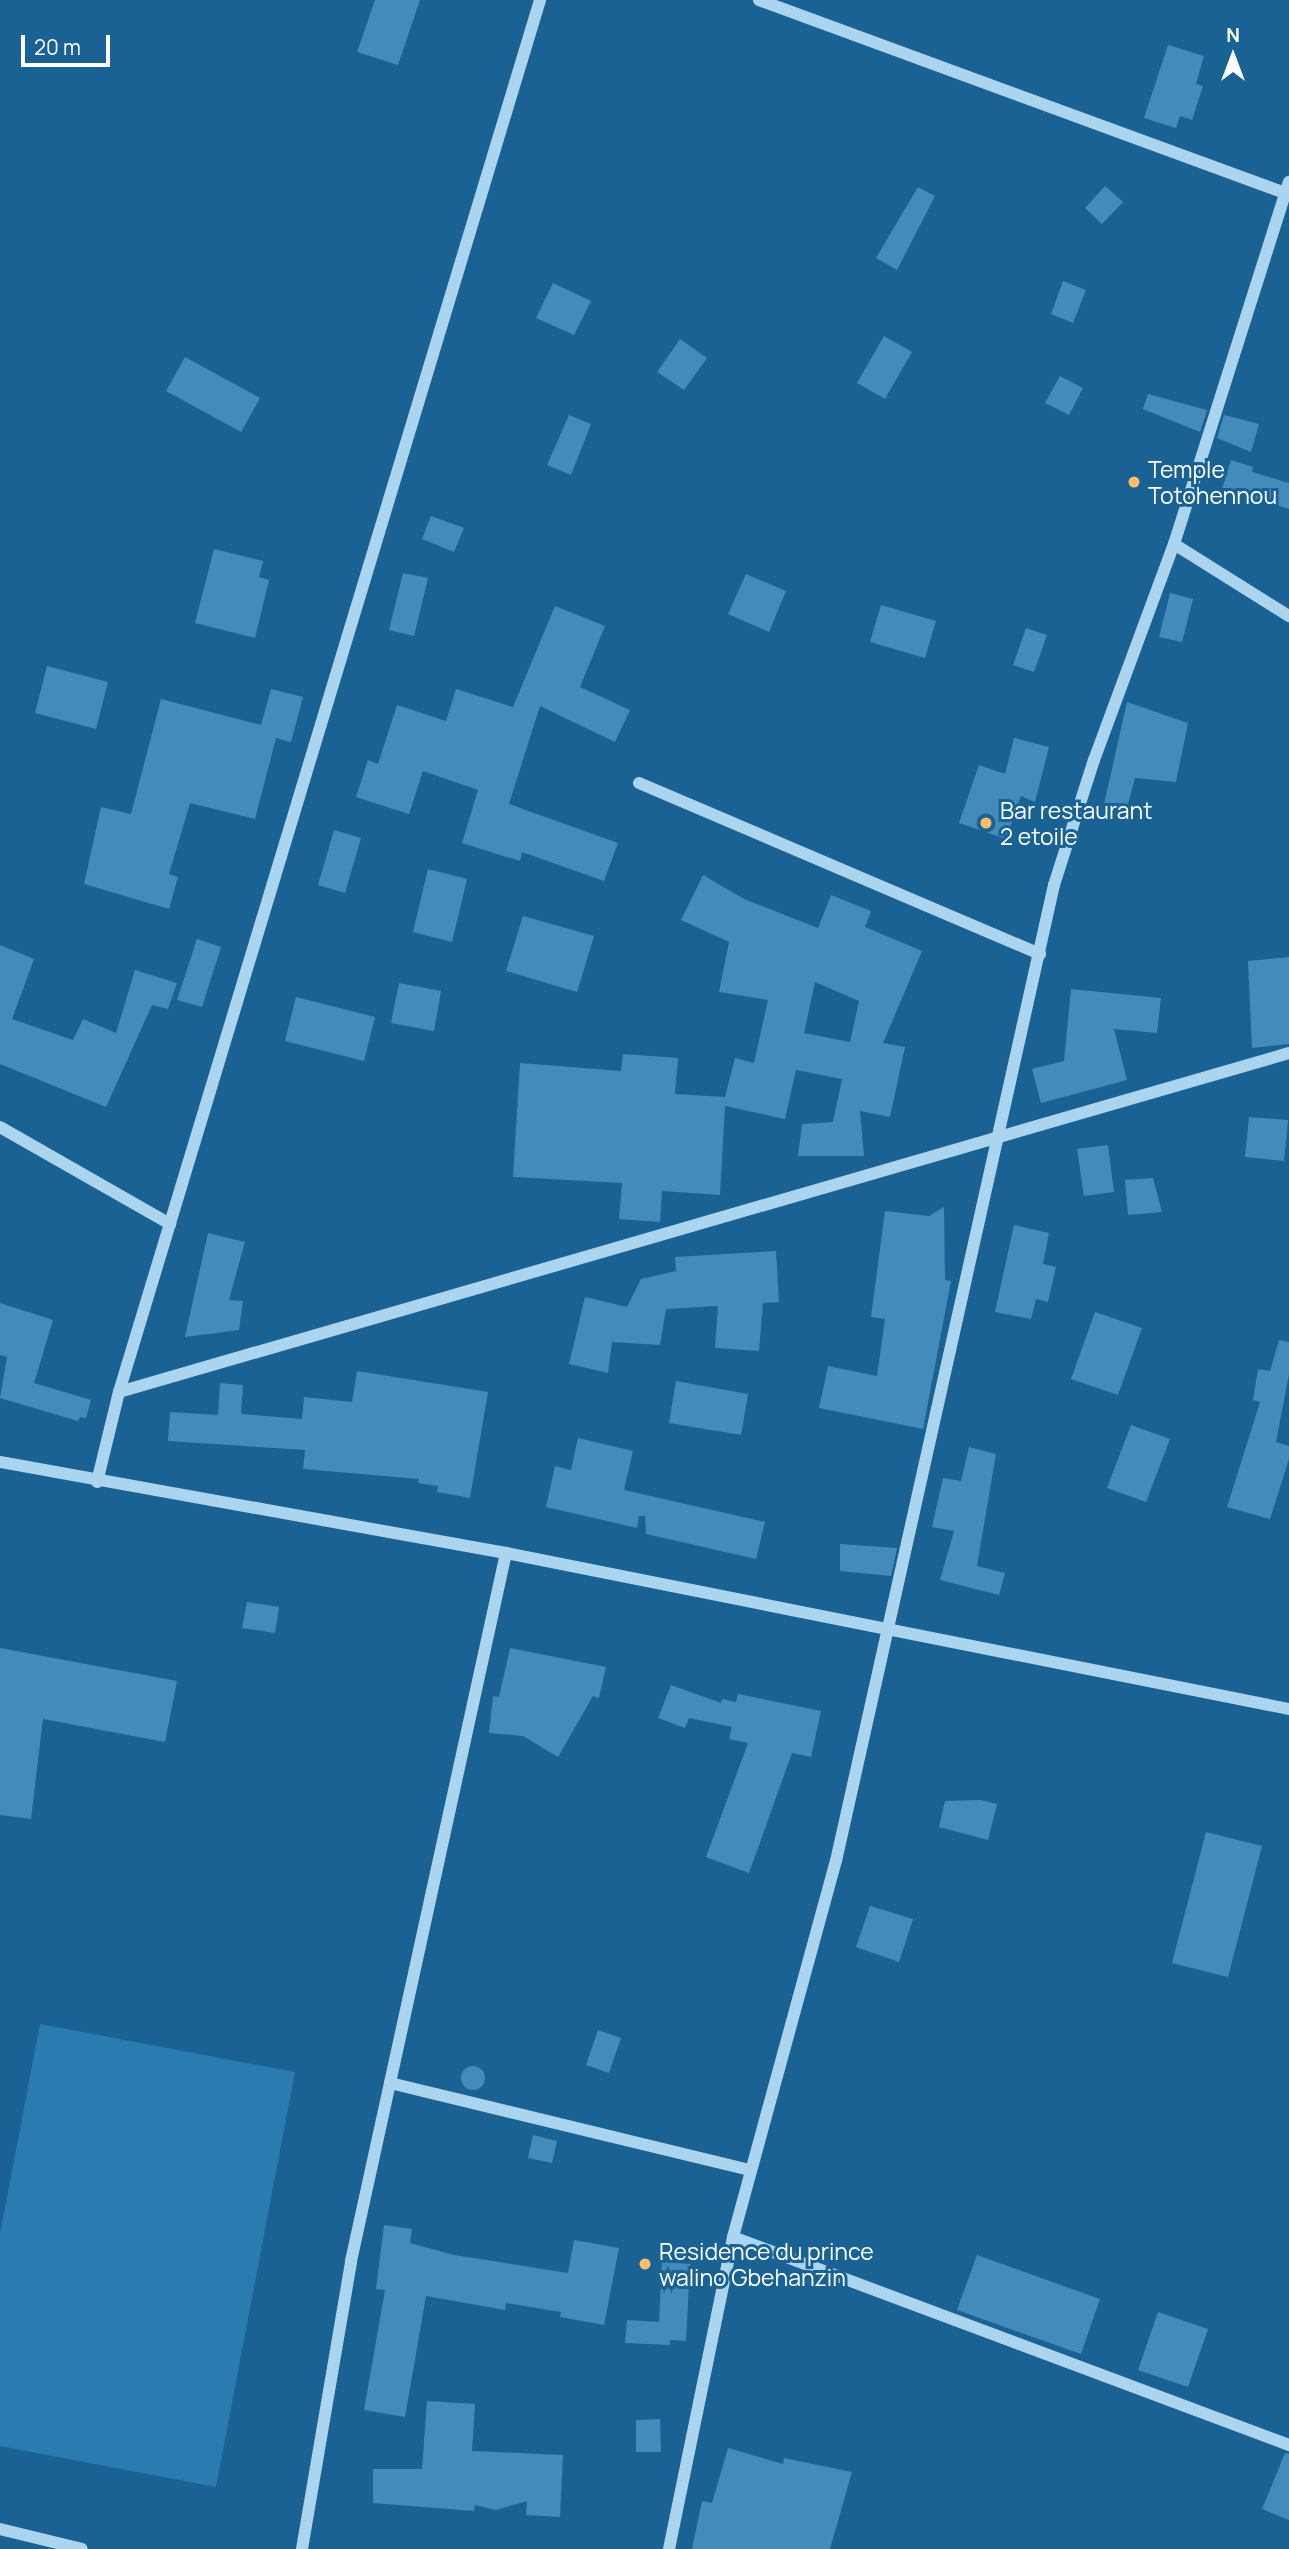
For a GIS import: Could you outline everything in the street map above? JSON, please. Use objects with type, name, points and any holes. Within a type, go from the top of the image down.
[{"type":"street","points":[[97,1482],[119,1392],[540,0]]},
{"type":"street","points":[[669,2549],[733,2237],[749,2170],[836,1861],[1054,885],[1094,760],[1174,544],[1287,188],[759,0]]},
{"type":"street","points":[[1174,544],[1289,616]]},
{"type":"street","points":[[639,783],[1040,954]]},
{"type":"street","points":[[119,1392],[1289,1053]]},
{"type":"street","points":[[0,1127],[170,1224]]},
{"type":"street","points":[[0,1462],[97,1482],[506,1553],[1289,1709]]},
{"type":"street","points":[[302,2549],[351,2261],[506,1553]]},
{"type":"street","points":[[390,2083],[749,2170]]},
{"type":"street","points":[[733,2237],[1289,2445]]},
{"type":"street","points":[[0,2529],[82,2549]]},
{"type":"shaded area","points":[[40,2024],[295,2072],[216,2487],[0,2446],[0,2234]]},
{"type":"building","points":[[375,0],[420,0],[398,65],[357,52]]},
{"type":"building","points":[[1168,45],[1204,56],[1196,84],[1203,86],[1192,120],[1180,116],[1176,128],[1144,118]]},
{"type":"building","points":[[1105,186],[1123,202],[1102,224],[1085,208]]},
{"type":"building","points":[[918,187],[935,196],[897,270],[876,258]]},
{"type":"building","points":[[1063,281],[1086,290],[1073,323],[1051,314]]},
{"type":"building","points":[[553,283],[591,301],[574,335],[536,318]]},
{"type":"building","points":[[884,336],[912,352],[885,399],[857,383]]},
{"type":"building","points":[[680,339],[707,358],[684,390],[657,372]]},
{"type":"building","points":[[185,357],[260,398],[241,432],[166,391]]},
{"type":"building","points":[[1060,376],[1083,388],[1069,415],[1045,403]]},
{"type":"building","points":[[1148,394],[1207,410],[1200,432],[1143,409]]},
{"type":"building","points":[[569,415],[591,424],[571,475],[547,465]]},
{"type":"building","points":[[1224,415],[1259,424],[1251,452],[1217,438]]},
{"type":"building","points":[[1231,460],[1253,467],[1252,472],[1289,483],[1289,509],[1222,489]]},
{"type":"building","points":[[431,516],[464,528],[454,552],[422,539]]},
{"type":"building","points":[[214,549],[263,561],[259,577],[269,580],[255,638],[195,623]]},
{"type":"building","points":[[403,573],[428,578],[414,636],[389,630]]},
{"type":"building","points":[[746,574],[786,591],[769,632],[728,614]]},
{"type":"building","points":[[1170,593],[1193,599],[1182,642],[1159,637]]},
{"type":"building","points":[[881,605],[936,621],[925,658],[870,642]]},
{"type":"building","points":[[555,606],[605,626],[580,687],[630,710],[615,742],[540,706],[509,804],[618,843],[604,881],[522,852],[520,861],[462,843],[478,790],[423,771],[409,814],[356,797],[368,760],[378,764],[397,705],[446,721],[456,689],[513,707]]},
{"type":"building","points":[[1026,628],[1047,635],[1034,672],[1013,665]]},
{"type":"building","points":[[47,666],[108,682],[96,729],[35,713]]},
{"type":"building","points":[[271,689],[303,697],[291,742],[276,738],[255,819],[190,803],[169,874],[178,877],[169,909],[84,884],[101,807],[131,814],[161,699],[261,725]]},
{"type":"building","points":[[1127,702],[1188,723],[1176,782],[1135,778],[1124,819],[1102,813]]},
{"type":"building","points":[[1014,738],[1049,747],[1035,802],[1021,796],[1006,839],[959,823],[979,765],[1005,774]]},
{"type":"building","points":[[334,830],[361,838],[345,893],[318,885]]},
{"type":"building","points":[[428,869],[467,879],[452,942],[413,932]]},
{"type":"building","points":[[703,875],[744,899],[818,928],[831,895],[871,911],[865,927],[922,951],[883,1043],[905,1047],[890,1117],[860,1111],[864,1156],[798,1156],[802,1124],[833,1122],[842,1079],[796,1070],[785,1119],[725,1106],[720,1195],[662,1191],[660,1222],[619,1219],[622,1183],[513,1177],[520,1063],[621,1071],[623,1054],[678,1058],[675,1094],[725,1097],[735,1058],[754,1063],[768,1000],[719,992],[729,942],[681,920]],"holes":[[[815,982],[859,1001],[850,1042],[804,1033]]]},
{"type":"building","points":[[523,916],[594,936],[577,992],[506,971]]},
{"type":"building","points":[[197,939],[221,947],[202,1007],[177,1000]]},
{"type":"building","points":[[0,945],[34,959],[12,1019],[73,1040],[83,1019],[116,1033],[135,970],[177,983],[168,1009],[152,1005],[106,1107],[0,1064]]},
{"type":"building","points":[[1289,957],[1289,1044],[1252,1048],[1248,961]]},
{"type":"building","points":[[399,983],[441,991],[434,1031],[391,1023]]},
{"type":"building","points":[[1071,989],[1161,998],[1157,1033],[1114,1029],[1127,1080],[1041,1103],[1032,1069],[1064,1061]]},
{"type":"building","points":[[296,997],[375,1017],[364,1061],[285,1041]]},
{"type":"building","points":[[1249,1117],[1288,1120],[1284,1161],[1245,1157]]},
{"type":"building","points":[[1108,1145],[1114,1192],[1084,1196],[1077,1149]]},
{"type":"building","points":[[1153,1178],[1162,1212],[1128,1215],[1125,1180]]},
{"type":"building","points":[[944,1207],[945,1280],[951,1281],[923,1429],[819,1408],[828,1366],[877,1376],[885,1319],[871,1317],[885,1211],[929,1216]]},
{"type":"building","points":[[1014,1225],[1049,1233],[1043,1264],[1056,1267],[1048,1302],[1036,1299],[1031,1319],[995,1312]]},
{"type":"building","points":[[208,1233],[245,1242],[229,1300],[243,1301],[239,1330],[185,1337]]},
{"type":"building","points":[[776,1251],[779,1302],[763,1303],[759,1351],[715,1348],[718,1306],[666,1309],[660,1345],[612,1342],[608,1373],[569,1364],[585,1297],[627,1307],[641,1279],[676,1271],[675,1257]]},
{"type":"building","points":[[0,1303],[53,1320],[34,1383],[91,1400],[86,1418],[80,1417],[78,1421],[0,1398],[7,1357],[0,1355]]},
{"type":"building","points":[[1095,1312],[1142,1328],[1118,1395],[1071,1379]]},
{"type":"building","points":[[1279,1340],[1289,1342],[1289,1374],[1276,1442],[1289,1446],[1289,1459],[1270,1519],[1227,1507],[1260,1402],[1253,1400],[1258,1369],[1270,1371]]},
{"type":"building","points":[[357,1371],[488,1392],[470,1498],[437,1492],[438,1486],[418,1483],[419,1479],[303,1469],[305,1450],[168,1441],[170,1412],[218,1415],[220,1383],[243,1385],[241,1414],[302,1419],[304,1397],[352,1402]]},
{"type":"building","points":[[676,1381],[748,1394],[741,1435],[669,1423]]},
{"type":"building","points":[[1131,1425],[1170,1439],[1146,1502],[1107,1488]]},
{"type":"building","points":[[578,1438],[633,1451],[624,1490],[765,1522],[756,1559],[646,1534],[645,1516],[639,1516],[637,1528],[546,1507],[555,1466],[571,1470]]},
{"type":"building","points":[[969,1447],[996,1454],[977,1566],[1005,1573],[999,1595],[940,1580],[954,1531],[932,1527],[943,1478],[961,1481]]},
{"type":"building","points":[[840,1544],[897,1548],[891,1576],[840,1571]]},
{"type":"building","points":[[247,1602],[279,1607],[275,1633],[242,1628]]},
{"type":"building","points":[[0,1648],[177,1681],[165,1742],[43,1719],[31,1819],[0,1815]]},
{"type":"building","points":[[510,1648],[606,1667],[599,1698],[593,1696],[558,1757],[523,1736],[489,1733],[493,1696],[499,1697]]},
{"type":"building","points":[[671,1685],[721,1703],[722,1699],[736,1702],[738,1694],[821,1711],[811,1757],[792,1753],[749,1873],[706,1857],[748,1743],[729,1739],[732,1727],[689,1718],[685,1728],[658,1718]]},
{"type":"building","points":[[981,1800],[997,1804],[988,1840],[939,1827],[945,1801]]},
{"type":"building","points":[[1206,1832],[1262,1846],[1228,1977],[1172,1963]]},
{"type":"building","points":[[870,1906],[913,1919],[899,1962],[856,1947]]},
{"type":"building","points":[[598,2030],[621,2038],[609,2073],[586,2065]]},
{"type":"building","points":[[473,2066],[484,2073],[485,2078],[478,2089],[473,2090],[462,2083],[461,2078],[468,2067]]},
{"type":"building","points":[[533,2135],[557,2141],[552,2163],[528,2158]]},
{"type":"building","points":[[384,2225],[412,2229],[410,2243],[454,2255],[568,2273],[574,2240],[619,2248],[604,2325],[560,2317],[561,2312],[506,2303],[505,2310],[426,2296],[405,2417],[364,2410],[385,2290],[376,2289]]},
{"type":"building","points":[[977,2255],[1100,2299],[1081,2354],[957,2310]]},
{"type":"building","points":[[662,2262],[690,2264],[686,2341],[670,2340],[670,2345],[625,2343],[627,2320],[659,2322]]},
{"type":"building","points":[[1158,2312],[1208,2329],[1188,2387],[1138,2370]]},
{"type":"building","points":[[427,2401],[475,2404],[472,2451],[563,2455],[560,2517],[526,2515],[527,2501],[496,2510],[475,2505],[474,2511],[373,2503],[373,2469],[422,2469]]},
{"type":"building","points":[[660,2419],[661,2452],[636,2452],[636,2420]]},
{"type":"building","points":[[728,2448],[783,2464],[784,2458],[852,2472],[830,2549],[692,2549],[702,2501],[712,2503]]},
{"type":"building","points":[[1285,2453],[1289,2454],[1289,2520],[1262,2509]]},
{"type":"place","name":"Temple Totohennou","points":[[1134,482]]},
{"type":"place","name":"Bar restaurant 2 etoile","points":[[986,823]]},
{"type":"place","name":"Residence du prince walino Gbehanzin","points":[[645,2264]]}]
